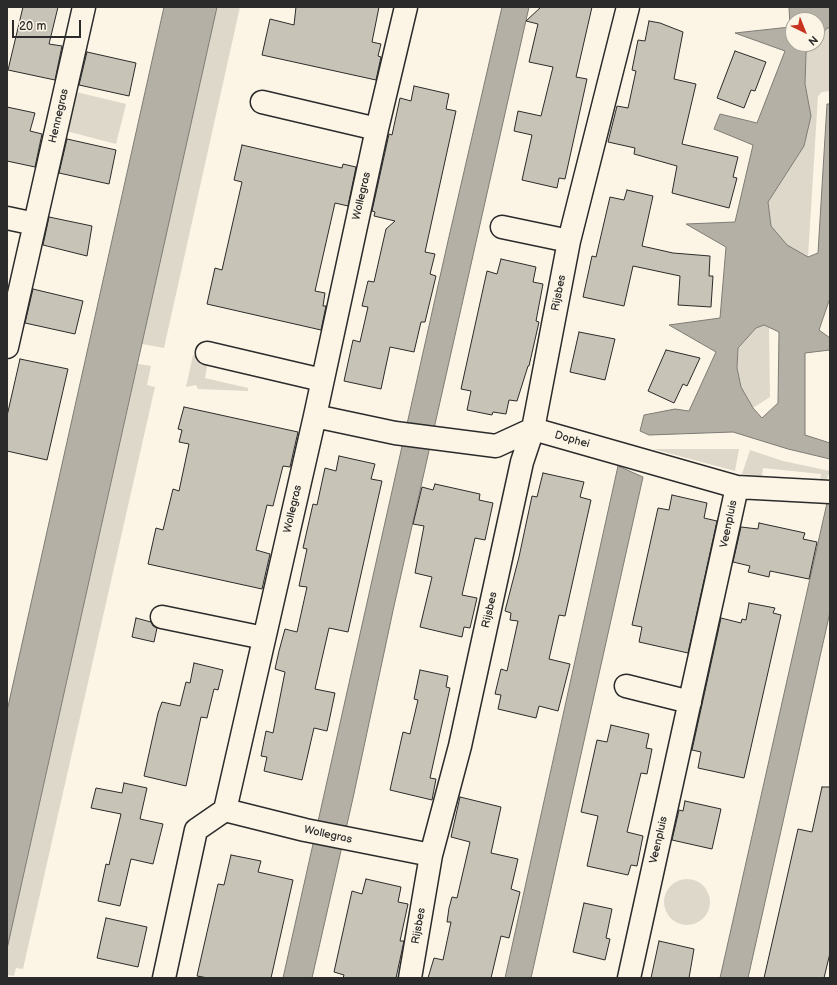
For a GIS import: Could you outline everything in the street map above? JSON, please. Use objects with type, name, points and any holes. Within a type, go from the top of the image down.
[{"type":"street","name":"Hennegras","points":[[7,347],[84,7]]},
{"type":"street","name":"Wollegras","points":[[406,7],[225,810],[305,830],[431,855]]},
{"type":"street","name":"Rijsbes","points":[[410,978],[431,855],[460,746],[522,462],[533,429],[569,241],[628,7]]},
{"type":"street","points":[[262,102],[378,129]]},
{"type":"street","points":[[7,218],[35,224]]},
{"type":"street","points":[[502,227],[569,241]]},
{"type":"street","points":[[207,352],[322,380]]},
{"type":"street","points":[[315,416],[395,433],[496,446],[533,429]]},
{"type":"street","name":"Dophei","points":[[533,429],[737,487],[827,492]]},
{"type":"street","name":"Veenpluis","points":[[629,978],[737,487]]},
{"type":"street","points":[[162,617],[264,638]]},
{"type":"street","points":[[626,686],[690,702]]},
{"type":"street","points":[[164,978],[196,830],[225,810]]},
{"type":"shaded area","points":[[164,7],[217,7],[7,949],[7,711]]},
{"type":"shaded area","points":[[217,7],[240,7],[164,348],[142,344]]},
{"type":"shaded area","points":[[502,7],[529,7],[394,606],[353,798],[312,978],[283,978],[448,241]]},
{"type":"shaded area","points":[[789,7],[830,7],[830,28],[827,28],[825,30],[825,12],[789,12]]},
{"type":"shaded area","points":[[827,27],[830,28],[830,91],[822,92],[818,96],[808,257],[787,246],[771,226],[768,202],[804,146],[811,116],[805,84],[806,53],[825,52],[825,30]]},
{"type":"shaded area","points":[[785,28],[785,51],[735,33]]},
{"type":"shaded area","points":[[785,51],[807,52],[805,84],[811,116],[804,146],[768,202],[771,226],[787,245],[808,257],[818,253],[827,104],[830,104],[830,298],[819,330],[830,338],[830,350],[805,353],[805,435],[830,443],[830,459],[788,449],[733,432],[649,435],[640,431],[644,415],[675,409],[689,411],[716,352],[669,325],[720,318],[726,247],[686,224],[735,222],[753,145],[714,129],[720,114],[757,123]],"holes":[[[764,325],[779,332],[778,403],[762,418],[753,408],[741,387],[737,368],[738,348],[756,328]]]},
{"type":"shaded area","points":[[76,92],[126,104],[116,144],[66,131]]},
{"type":"shaded area","points":[[764,325],[769,328],[770,397],[753,408],[741,387],[737,368],[738,348],[756,328]]},
{"type":"shaded area","points":[[193,355],[204,357],[208,362],[205,378],[248,388],[248,391],[198,389],[196,385],[186,387]]},
{"type":"shaded area","points":[[138,364],[151,366],[147,385],[155,387],[23,969],[16,968],[14,976],[7,975],[7,949]]},
{"type":"shaded area","points":[[653,449],[739,449],[735,471]]},
{"type":"shaded area","points":[[750,450],[783,461],[830,471],[830,475],[828,475],[826,482],[820,481],[821,474],[763,468],[762,476],[742,474]]},
{"type":"shaded area","points":[[618,466],[643,477],[531,978],[505,978]]},
{"type":"shaded area","points":[[827,503],[830,503],[830,612],[748,978],[720,978]]},
{"type":"shaded area","points":[[687,879],[700,883],[706,889],[710,902],[706,915],[700,921],[687,925],[674,921],[668,915],[664,902],[668,889],[674,883]]},
{"type":"building","points":[[23,7],[58,7],[49,44],[62,46],[55,80],[8,70]]},
{"type":"building","points":[[296,7],[379,7],[372,42],[381,44],[378,56],[381,57],[376,80],[262,55],[270,19],[294,25]]},
{"type":"building","points":[[541,7],[592,7],[576,77],[587,79],[565,179],[559,178],[557,188],[522,180],[532,135],[514,131],[518,111],[541,116],[553,67],[529,62],[538,24],[526,21]]},
{"type":"building","points":[[649,21],[660,23],[683,32],[674,79],[696,84],[682,144],[738,157],[733,177],[737,178],[729,208],[672,193],[677,166],[634,154],[635,148],[608,142],[617,106],[628,108],[636,71],[632,70],[638,40],[645,41]]},
{"type":"building","points":[[735,51],[766,62],[755,91],[751,90],[744,108],[717,98]]},
{"type":"building","points":[[87,52],[136,63],[129,96],[79,85]]},
{"type":"building","points":[[414,86],[449,94],[446,109],[456,111],[425,252],[435,254],[430,274],[436,276],[425,322],[421,322],[414,352],[390,347],[381,389],[344,381],[353,340],[360,342],[368,307],[362,306],[368,281],[374,282],[386,229],[395,221],[374,216],[375,212],[372,211],[389,134],[392,135],[400,98],[411,101]]},
{"type":"building","points":[[7,107],[35,113],[30,131],[42,134],[35,167],[7,161]]},
{"type":"building","points":[[67,139],[116,150],[109,184],[59,173]]},
{"type":"building","points":[[242,145],[342,168],[343,164],[356,167],[348,206],[335,203],[315,291],[325,293],[323,306],[326,306],[321,330],[207,304],[215,268],[222,270],[242,182],[234,180]]},
{"type":"building","points":[[627,190],[653,196],[642,246],[673,253],[710,256],[709,276],[713,276],[711,307],[678,305],[680,276],[633,266],[624,306],[583,297],[592,256],[596,257],[610,197],[624,200]]},
{"type":"building","points":[[49,217],[92,226],[87,256],[43,245]]},
{"type":"building","points":[[501,259],[536,267],[533,282],[543,284],[536,321],[539,322],[529,366],[517,401],[509,400],[506,414],[493,412],[492,415],[467,410],[471,391],[461,389],[487,271],[497,274]]},
{"type":"building","points":[[33,289],[83,301],[75,334],[25,323]]},
{"type":"building","points":[[579,332],[615,339],[605,380],[570,372]]},
{"type":"building","points":[[666,350],[700,358],[687,386],[683,384],[674,403],[648,391]]},
{"type":"building","points":[[20,359],[68,369],[47,460],[7,451],[7,416]]},
{"type":"building","points":[[184,407],[298,432],[290,467],[283,466],[273,506],[267,505],[256,550],[270,554],[262,589],[148,564],[156,528],[163,530],[173,489],[179,491],[189,444],[179,442],[182,430],[178,429]]},
{"type":"building","points":[[339,456],[375,464],[371,479],[382,481],[348,632],[329,628],[315,689],[335,693],[327,731],[314,728],[302,780],[264,771],[267,757],[261,756],[266,731],[273,733],[285,672],[275,669],[279,651],[285,629],[297,632],[307,587],[299,586],[307,549],[303,548],[313,504],[317,505],[325,468],[336,471]]},
{"type":"building","points":[[543,473],[584,482],[580,497],[591,500],[565,616],[559,615],[549,659],[570,664],[558,711],[539,706],[536,718],[498,709],[501,695],[495,694],[501,669],[507,671],[518,621],[510,620],[511,613],[505,611],[519,557],[532,496],[537,497]]},
{"type":"building","points":[[435,484],[480,494],[479,500],[493,503],[485,540],[475,538],[462,595],[477,598],[470,628],[464,627],[462,637],[420,627],[432,577],[415,573],[424,526],[413,524],[422,487],[433,490]]},
{"type":"building","points":[[672,495],[707,503],[704,518],[717,521],[688,653],[639,642],[642,627],[632,625],[658,508],[669,510]]},
{"type":"building","points":[[759,523],[805,533],[803,539],[817,542],[809,579],[770,571],[769,577],[748,572],[750,566],[733,562],[741,527],[758,529]]},
{"type":"building","points":[[749,603],[775,608],[773,613],[781,615],[744,778],[698,768],[701,752],[692,750],[721,618],[741,623],[742,619],[746,620]]},
{"type":"building","points":[[136,618],[151,622],[153,626],[157,628],[154,642],[132,637]]},
{"type":"building","points":[[194,663],[223,670],[218,690],[214,689],[207,718],[201,717],[186,786],[144,776],[158,713],[162,702],[180,706],[186,682],[190,683]]},
{"type":"building","points":[[420,670],[448,676],[446,687],[450,688],[430,778],[436,779],[432,800],[390,790],[403,732],[410,734],[418,700],[414,699]]},
{"type":"building","points":[[611,725],[649,734],[646,748],[652,749],[647,774],[641,773],[627,832],[643,836],[637,866],[631,865],[628,875],[587,866],[598,816],[581,812],[597,740],[607,742]]},
{"type":"building","points":[[124,783],[147,788],[140,819],[163,824],[153,864],[131,859],[120,906],[98,901],[106,864],[109,865],[121,814],[91,808],[96,788],[122,793]]},
{"type":"building","points":[[822,787],[830,787],[830,953],[824,978],[764,978],[798,829],[812,832]]},
{"type":"building","points":[[460,797],[501,807],[491,853],[518,859],[511,889],[520,892],[509,938],[501,936],[491,978],[428,978],[434,958],[443,960],[451,922],[447,922],[449,908],[452,897],[457,898],[470,842],[451,837]]},
{"type":"building","points":[[685,801],[721,809],[712,849],[672,840],[679,810],[683,811]]},
{"type":"building","points":[[231,855],[261,861],[258,872],[293,880],[271,978],[208,978],[197,976],[218,884],[224,885]]},
{"type":"building","points":[[366,879],[401,887],[398,902],[408,904],[400,941],[404,941],[396,978],[343,978],[344,975],[334,972],[352,891],[362,894]]},
{"type":"building","points":[[584,903],[612,909],[606,938],[610,939],[605,960],[573,952]]},
{"type":"building","points":[[106,918],[147,927],[138,967],[97,958]]},
{"type":"building","points":[[659,941],[694,949],[689,978],[651,978]]}]
